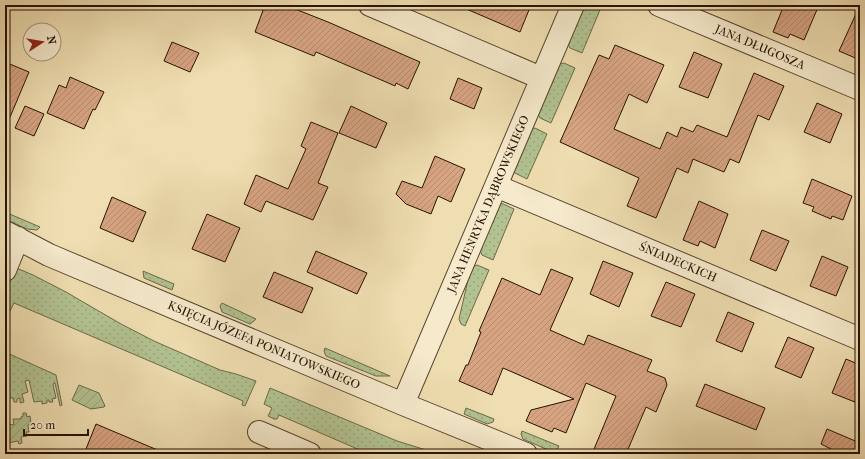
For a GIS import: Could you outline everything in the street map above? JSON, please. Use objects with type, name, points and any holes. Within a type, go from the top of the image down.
[{"type":"street","points":[[370,5],[541,78]]},
{"type":"street","name":"JANA HENRYKA DĄBROWSKIEGO","points":[[403,404],[573,5]]},
{"type":"street","name":"JANA DŁUGOSZA","points":[[659,5],[860,90]]},
{"type":"street","name":"ŚNIADECKICH","points":[[496,186],[860,339]]},
{"type":"street","points":[[5,270],[12,235]]},
{"type":"street","name":"KSIĘCIA JÓZEFA PONIATOWSKIEGO","points":[[12,235],[49,255],[403,404],[526,454]]},
{"type":"street","points":[[259,432],[310,454]]},
{"type":"green space","points":[[585,5],[602,5],[582,53],[570,48],[568,44]]},
{"type":"green space","points":[[564,63],[575,68],[551,123],[540,118],[538,114],[560,64]]},
{"type":"green space","points":[[535,128],[547,134],[527,179],[513,172],[531,130]]},
{"type":"green space","points":[[501,203],[514,209],[493,260],[482,255],[480,250]]},
{"type":"green space","points":[[5,212],[40,227],[37,230],[27,229],[5,219]]},
{"type":"green space","points":[[477,265],[489,270],[465,326],[461,324],[459,319],[472,267]]},
{"type":"green space","points":[[14,267],[66,292],[121,324],[154,341],[220,370],[256,381],[245,406],[242,405],[243,401],[14,303],[9,313],[5,314],[5,298]]},
{"type":"green space","points":[[143,271],[174,284],[172,290],[144,278]]},
{"type":"green space","points":[[222,303],[256,319],[250,324],[222,312],[220,306]]},
{"type":"green space","points":[[325,348],[390,376],[376,376],[326,356],[324,351]]},
{"type":"green space","points":[[5,352],[56,375],[62,405],[60,406],[55,383],[53,384],[56,398],[52,399],[53,402],[49,402],[49,400],[47,400],[47,403],[42,404],[42,401],[34,402],[29,380],[25,381],[28,392],[22,394],[24,402],[20,403],[20,398],[17,399],[17,402],[14,402],[13,398],[10,398],[9,394],[5,395]]},
{"type":"green space","points":[[79,385],[99,393],[105,406],[91,409],[72,400]]},
{"type":"green space","points":[[270,388],[397,441],[439,454],[369,454],[279,415],[277,419],[274,419],[268,416],[272,408],[264,404]]},
{"type":"green space","points":[[466,408],[494,419],[493,422],[487,424],[464,414]]},
{"type":"green space","points":[[23,413],[26,413],[27,417],[30,416],[31,424],[28,425],[29,432],[26,432],[27,436],[21,437],[22,443],[19,444],[18,441],[8,443],[8,439],[5,439],[5,420],[7,419],[8,424],[14,425],[13,419],[21,419]]},
{"type":"green space","points":[[522,431],[559,446],[557,450],[553,452],[523,439],[521,434]]},
{"type":"building","points":[[265,5],[285,5],[420,62],[408,89],[396,83],[395,86],[316,52],[314,56],[255,32]]},
{"type":"building","points":[[457,5],[531,5],[520,32]]},
{"type":"building","points":[[784,5],[819,5],[804,40],[790,34],[788,38],[773,32]]},
{"type":"building","points":[[860,5],[860,60],[839,51]]},
{"type":"building","points":[[172,42],[199,53],[190,72],[164,61]]},
{"type":"building","points":[[615,45],[664,65],[647,103],[629,94],[614,129],[660,149],[667,132],[677,137],[681,127],[693,132],[697,125],[727,137],[754,73],[784,86],[769,120],[758,115],[739,163],[730,159],[724,172],[693,159],[688,173],[677,168],[656,218],[627,206],[639,178],[560,142],[599,55],[609,59]]},
{"type":"building","points":[[694,52],[722,64],[708,98],[679,87]]},
{"type":"building","points":[[5,62],[29,72],[5,129]]},
{"type":"building","points":[[70,77],[104,92],[95,110],[93,109],[84,129],[47,113],[59,85],[66,88]]},
{"type":"building","points":[[458,78],[482,88],[474,109],[450,99]]},
{"type":"building","points":[[817,103],[842,114],[830,143],[804,132]]},
{"type":"building","points":[[25,106],[44,114],[34,136],[15,128]]},
{"type":"building","points":[[351,106],[387,123],[376,148],[339,133]]},
{"type":"building","points":[[311,122],[338,133],[318,183],[328,187],[313,220],[266,201],[261,212],[244,204],[256,175],[288,189],[306,149],[301,146]]},
{"type":"building","points":[[435,156],[465,169],[451,202],[438,196],[431,214],[406,204],[396,194],[402,181],[422,188]]},
{"type":"building","points":[[812,179],[852,196],[843,220],[832,216],[831,219],[812,211],[814,207],[803,203]]},
{"type":"building","points":[[112,197],[146,212],[133,242],[100,228]]},
{"type":"building","points":[[699,201],[728,214],[715,248],[700,241],[698,246],[683,240]]},
{"type":"building","points":[[207,214],[240,228],[225,262],[192,249]]},
{"type":"building","points":[[762,230],[789,241],[776,271],[750,260]]},
{"type":"building","points":[[316,251],[367,273],[357,294],[307,272]]},
{"type":"building","points":[[822,256],[848,267],[836,296],[810,286]]},
{"type":"building","points":[[603,261],[633,273],[619,307],[590,294]]},
{"type":"building","points":[[551,269],[573,278],[550,330],[584,345],[588,335],[652,360],[647,371],[665,378],[667,385],[656,412],[646,407],[626,454],[592,454],[616,396],[586,383],[566,433],[554,428],[552,432],[526,421],[531,410],[574,399],[503,368],[492,395],[459,381],[466,365],[468,365],[481,332],[479,331],[502,278],[540,295]]},
{"type":"building","points":[[274,272],[313,288],[302,313],[263,297]]},
{"type":"building","points":[[666,282],[695,294],[681,327],[651,316]]},
{"type":"building","points":[[728,312],[754,323],[742,352],[716,341]]},
{"type":"building","points":[[788,337],[814,348],[801,378],[775,367]]},
{"type":"building","points":[[846,359],[860,365],[860,404],[832,393]]},
{"type":"building","points":[[705,384],[765,408],[756,430],[696,406]]},
{"type":"building","points":[[96,424],[167,454],[84,454]]},
{"type":"building","points":[[827,429],[860,443],[860,454],[841,454],[821,444]]}]
